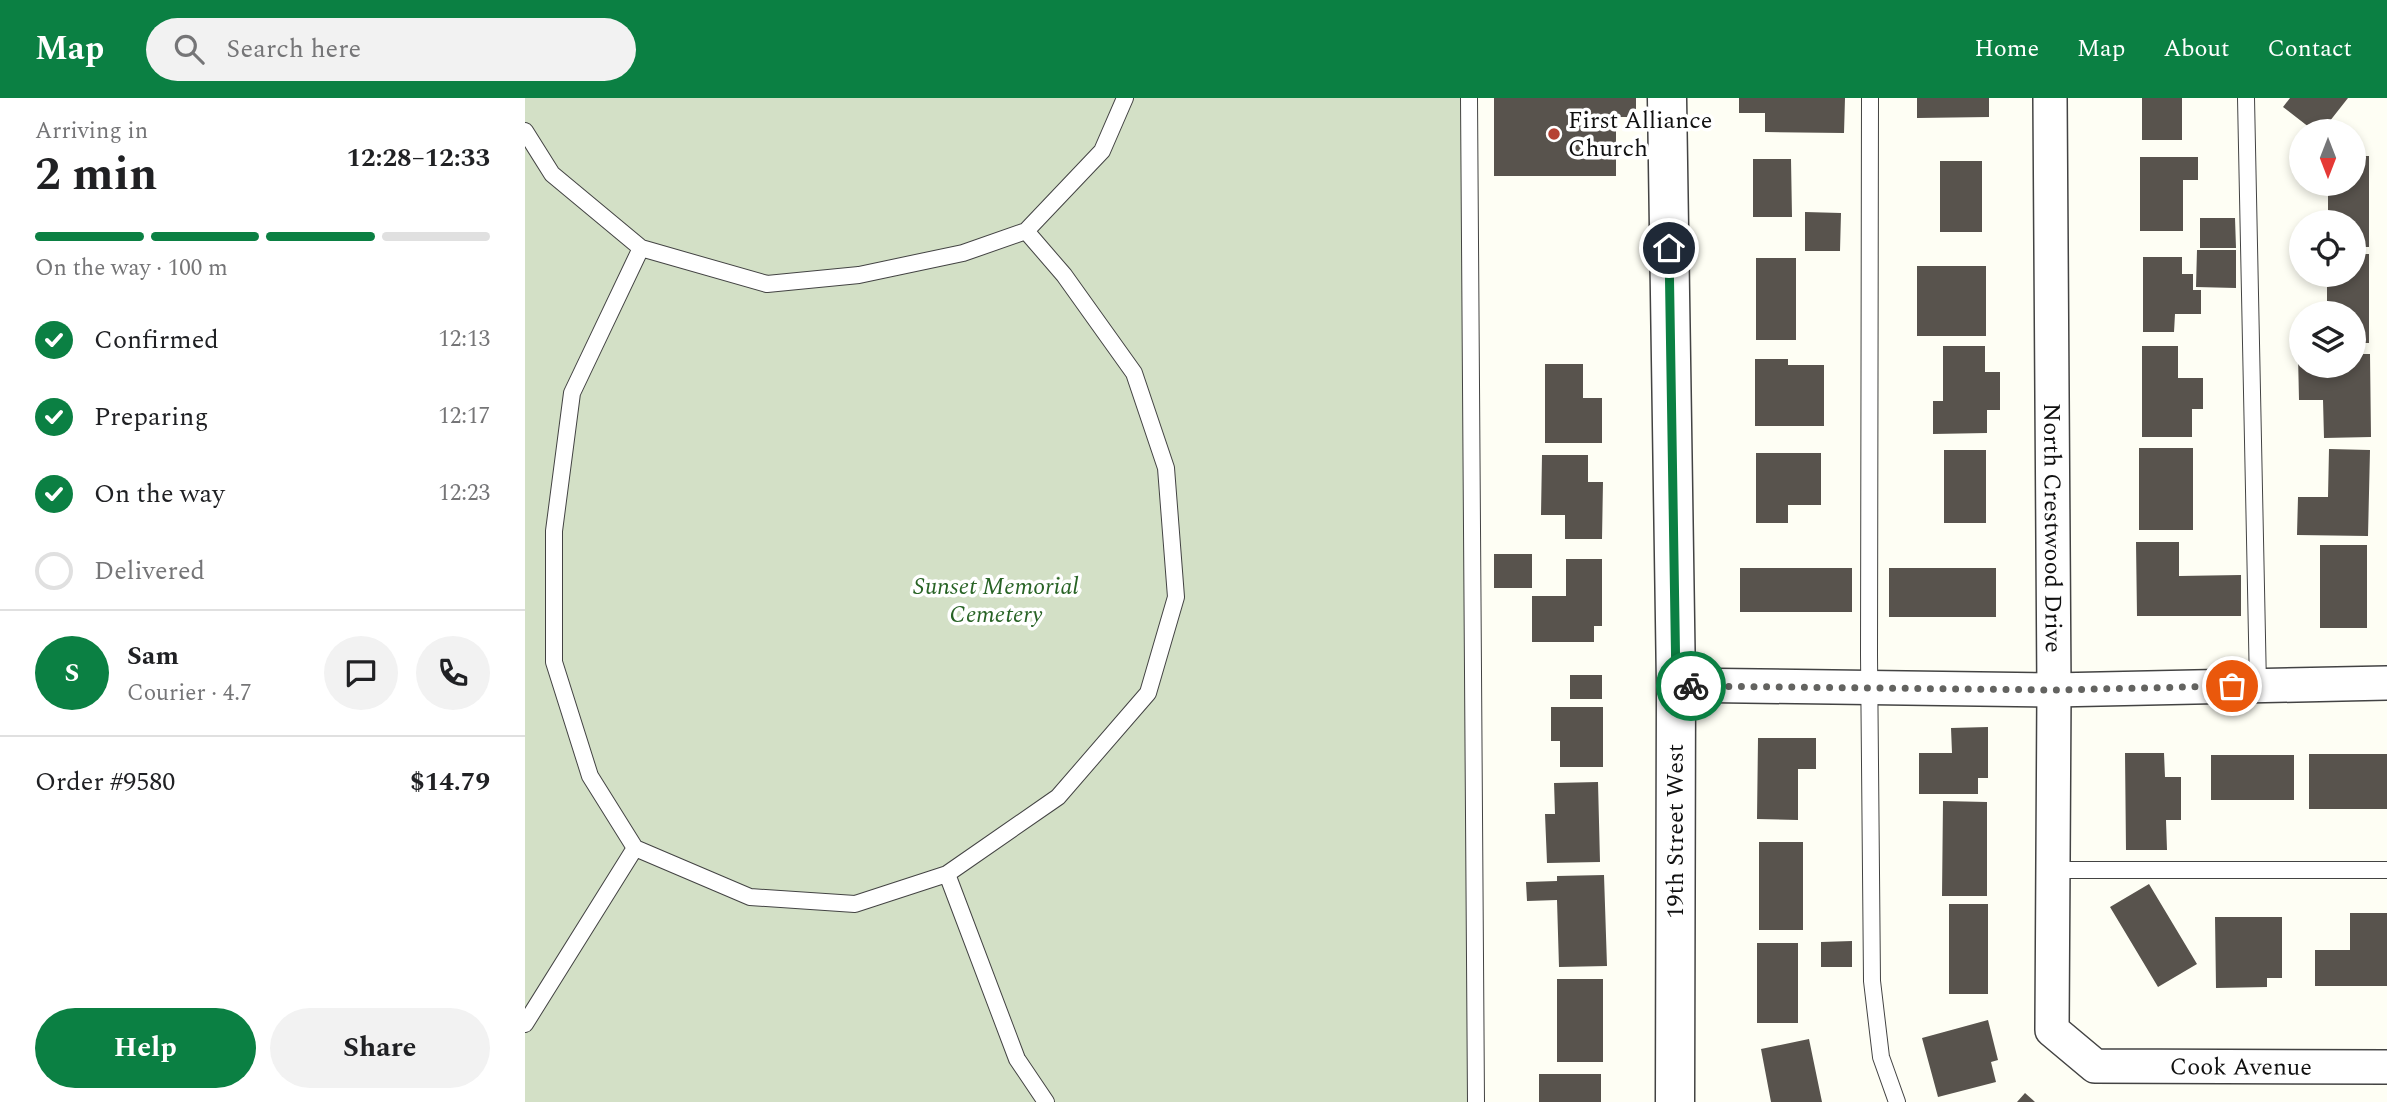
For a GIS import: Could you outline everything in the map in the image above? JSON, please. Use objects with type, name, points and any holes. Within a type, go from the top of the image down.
[{"type":"street","name":"19th Street West","points":[[1667,98],[1676,685],[1675,1102]]},
{"type":"street","name":"North Crestwood Drive","points":[[2050,98],[2054,690],[2052,1030],[2095,1066]]},
{"type":"street","points":[[1676,685],[2054,690],[2387,683]]},
{"type":"street","name":"Cook Avenue","points":[[2095,1066],[2387,1067]]},
{"type":"lane","points":[[525,131],[552,174],[641,248],[767,284],[872,272],[963,253],[1026,231],[1102,151],[1125,98]]},
{"type":"lane","points":[[1469,98],[1476,1102]]},
{"type":"lane","points":[[1870,98],[1869,688],[1872,981],[1881,1057],[1897,1102]]},
{"type":"lane","points":[[2246,98],[2258,686]]},
{"type":"lane","points":[[641,248],[572,393],[554,531],[554,662],[590,776],[635,849],[750,897],[855,904],[947,874],[1058,797],[1148,692],[1176,597],[1167,468],[1134,373],[1064,275],[1026,231]]},
{"type":"lane","points":[[525,1024],[635,849]]},
{"type":"lane","points":[[2053,870],[2387,870]]},
{"type":"lane","points":[[947,874],[1017,1059],[1046,1102]]},
{"type":"green space","name":"Sunset Memorial Cemetery","points":[[525,98],[1464,98],[1471,1102],[525,1102]]},
{"type":"building","points":[[1494,98],[1636,98],[1636,117],[1616,117],[1616,176],[1494,176]]},
{"type":"building","points":[[1739,98],[1845,98],[1844,133],[1765,132],[1765,113],[1739,113]]},
{"type":"building","points":[[1917,98],[1989,98],[1989,117],[1917,118]]},
{"type":"building","points":[[2142,98],[2182,98],[2182,140],[2142,140]]},
{"type":"building","points":[[2290,98],[2348,98],[2331,119],[2298,119],[2283,107]]},
{"type":"building","points":[[2366,156],[2369,156],[2369,247],[2366,247],[2366,210],[2328,210],[2328,196],[2366,196]]},
{"type":"building","points":[[2140,157],[2198,157],[2198,180],[2183,180],[2183,231],[2140,231]]},
{"type":"building","points":[[1753,159],[1791,159],[1792,217],[1753,217]]},
{"type":"building","points":[[1940,161],[1982,161],[1982,232],[1940,232]]},
{"type":"building","points":[[1805,212],[1841,213],[1840,251],[1805,251]]},
{"type":"building","points":[[2200,218],[2235,218],[2236,248],[2200,248]]},
{"type":"building","points":[[2197,250],[2236,250],[2236,288],[2196,287]]},
{"type":"building","points":[[2366,254],[2369,254],[2369,343],[2366,343],[2366,301],[2327,301],[2327,287],[2366,287]]},
{"type":"building","points":[[2143,257],[2182,257],[2182,274],[2193,274],[2193,290],[2201,290],[2201,314],[2175,314],[2174,332],[2143,332]]},
{"type":"building","points":[[1756,258],[1796,258],[1796,340],[1756,340]]},
{"type":"building","points":[[1917,266],[1986,266],[1986,336],[1917,336]]},
{"type":"building","points":[[1943,346],[1985,346],[1985,372],[2000,372],[2000,410],[1987,410],[1987,433],[1933,434],[1933,401],[1943,401]]},
{"type":"building","points":[[2142,346],[2178,346],[2178,378],[2203,378],[2203,409],[2192,409],[2192,437],[2142,437]]},
{"type":"building","points":[[2366,354],[2370,354],[2371,437],[2324,438],[2323,400],[2299,400],[2299,378],[2366,378]]},
{"type":"building","points":[[1755,359],[1788,359],[1788,365],[1824,365],[1824,426],[1755,426]]},
{"type":"building","points":[[1545,364],[1583,364],[1583,398],[1602,398],[1602,443],[1545,443]]},
{"type":"building","points":[[2139,448],[2193,448],[2193,530],[2139,530]]},
{"type":"building","points":[[2329,449],[2370,450],[2368,536],[2297,535],[2298,497],[2328,497]]},
{"type":"building","points":[[1944,450],[1986,450],[1986,523],[1944,523]]},
{"type":"building","points":[[1756,453],[1821,453],[1821,505],[1788,505],[1788,523],[1756,523]]},
{"type":"building","points":[[1542,455],[1588,455],[1588,482],[1603,482],[1602,539],[1565,539],[1565,515],[1541,515]]},
{"type":"building","points":[[2136,542],[2179,542],[2179,576],[2241,575],[2241,616],[2137,616]]},
{"type":"building","points":[[2320,545],[2367,545],[2367,628],[2320,628]]},
{"type":"building","points":[[1494,554],[1532,554],[1532,588],[1494,588]]},
{"type":"building","points":[[1566,559],[1602,559],[1602,626],[1594,626],[1594,642],[1532,642],[1532,596],[1566,596]]},
{"type":"building","points":[[1740,568],[1852,568],[1852,612],[1740,612]]},
{"type":"building","points":[[1889,568],[1996,568],[1996,617],[1889,617]]},
{"type":"building","points":[[1570,675],[1602,675],[1602,699],[1570,699]]},
{"type":"building","points":[[1551,707],[1603,707],[1603,767],[1560,767],[1560,741],[1551,741]]},
{"type":"building","points":[[1988,727],[1988,778],[1978,778],[1978,794],[1919,794],[1919,753],[1952,753],[1951,728]]},
{"type":"building","points":[[1758,738],[1816,738],[1816,769],[1798,769],[1798,820],[1757,819]]},
{"type":"building","points":[[2125,753],[2164,753],[2165,777],[2181,777],[2181,820],[2166,820],[2167,850],[2126,850]]},
{"type":"building","points":[[2309,754],[2387,754],[2387,809],[2309,809]]},
{"type":"building","points":[[2211,755],[2294,755],[2294,800],[2211,800]]},
{"type":"building","points":[[1598,782],[1600,862],[1547,863],[1545,814],[1555,814],[1554,783]]},
{"type":"building","points":[[1943,801],[1987,802],[1987,896],[1942,896]]},
{"type":"building","points":[[1759,842],[1803,842],[1803,930],[1759,930]]},
{"type":"building","points":[[1604,875],[1607,966],[1559,967],[1557,900],[1527,901],[1526,882],[1557,881],[1557,876]]},
{"type":"building","points":[[2149,884],[2197,964],[2158,987],[2110,907]]},
{"type":"building","points":[[1949,904],[1988,904],[1988,994],[1949,994]]},
{"type":"building","points":[[2350,913],[2387,913],[2387,986],[2315,986],[2315,950],[2350,950]]},
{"type":"building","points":[[2215,917],[2282,917],[2282,978],[2267,978],[2267,987],[2216,988]]},
{"type":"building","points":[[1852,941],[1852,967],[1821,967],[1821,942]]},
{"type":"building","points":[[1757,943],[1798,943],[1798,1023],[1757,1023]]},
{"type":"building","points":[[1557,979],[1603,979],[1603,1062],[1557,1062]]},
{"type":"building","points":[[1988,1020],[1998,1060],[1991,1062],[1996,1082],[1938,1097],[1922,1038]]},
{"type":"building","points":[[1809,1039],[1822,1102],[1771,1102],[1761,1049]]},
{"type":"building","points":[[1539,1074],[1601,1074],[1601,1102],[1539,1102]]},
{"type":"building","points":[[2025,1093],[2035,1102],[2017,1102]]},
{"type":"way so far","points":[[1691,686],[2054,690],[2232,686]]},
{"type":"place","name":"First Alliance Church","points":[[1554,134]]},
{"type":"route","points":[[1669,248],[1676,685],[1691,686]]}]
